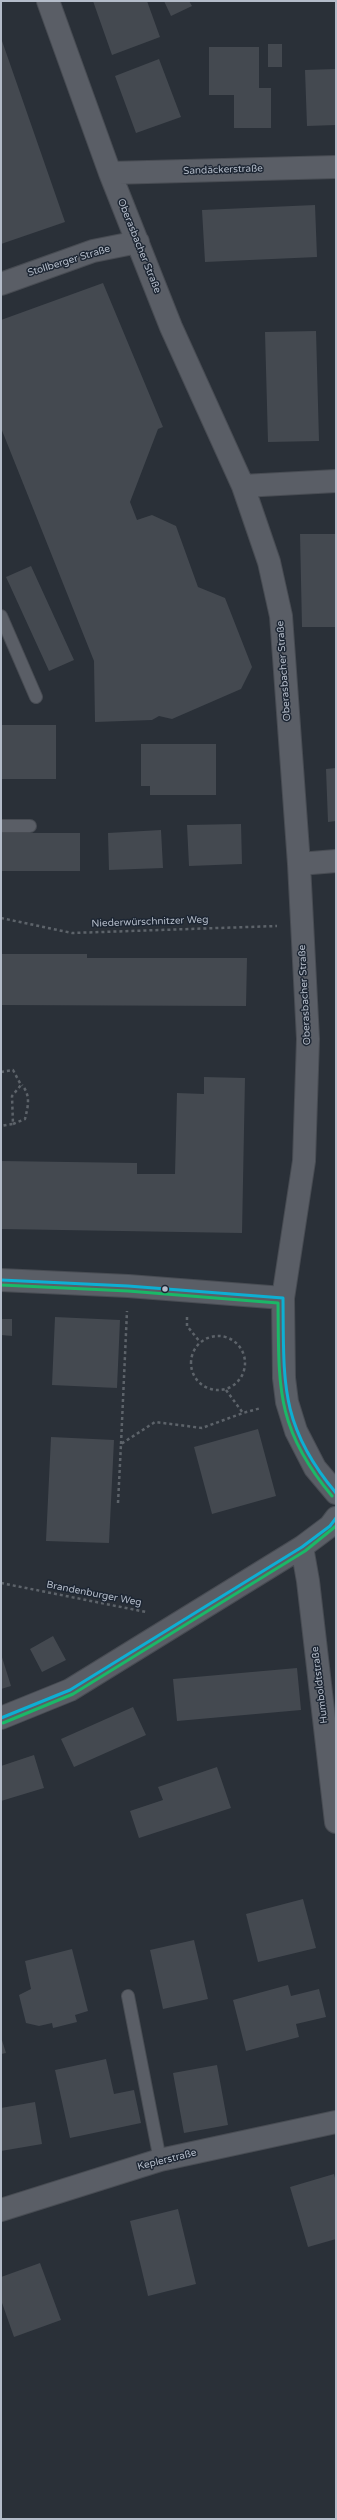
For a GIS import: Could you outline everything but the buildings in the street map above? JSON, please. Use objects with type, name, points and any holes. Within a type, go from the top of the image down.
[{"type":"street","name":"Oberasbacher Straße","points":[[48,1],[110,173],[174,334],[243,486],[269,562],[281,616],[299,864],[308,1039],[304,1161],[283,1298],[284,1378],[287,1402],[296,1431],[315,1468],[336,1493]]},
{"type":"street","name":"Sandäckerstraße","points":[[110,173],[336,167]]},
{"type":"street","name":"Stollberger Straße","points":[[1,284],[93,251],[138,242]]},
{"type":"street","points":[[243,486],[336,482]]},
{"type":"street","points":[[299,864],[336,862]]},
{"type":"street","points":[[1,1280],[128,1286],[283,1298]]},
{"type":"street","points":[[1,1718],[70,1690],[302,1547],[330,1526],[336,1518]]},
{"type":"street","name":"Humboldtstraße","points":[[302,1547],[308,1581],[336,1822]]},
{"type":"street","name":"Keplerstraße","points":[[1,2210],[160,2160],[336,2122]]},
{"type":"lane","points":[[1,616],[36,697]]},
{"type":"lane","points":[[1,826],[30,826]]},
{"type":"lane","points":[[128,1996],[160,2160]]},
{"type":"path","name":"Niederwürschnitzer Weg","points":[[1,918],[72,933],[302,925]]},
{"type":"path","points":[[1,1072],[13,1070],[21,1085],[27,1092],[29,1104],[25,1119],[13,1124],[1,1126]]},
{"type":"path","points":[[13,1124],[12,1096],[21,1085]]},
{"type":"path","points":[[118,1504],[128,1286]]},
{"type":"path","points":[[220,1336],[237,1343],[245,1357],[244,1373],[236,1385],[226,1390],[214,1391],[199,1384],[190,1369],[193,1351],[206,1338],[220,1336]]},
{"type":"path","points":[[226,1390],[243,1413]]},
{"type":"path","points":[[121,1444],[155,1422],[202,1428],[243,1413],[287,1402]]},
{"type":"path","name":"Brandenburger Weg","points":[[1,1583],[184,1620]]},
{"type":"transit line","points":[[1,1280],[128,1286],[283,1298],[285,1379],[288,1402],[294,1424],[304,1446],[317,1469],[336,1493]]},
{"type":"transit line","points":[[1,1285],[128,1291],[278,1303],[280,1383],[290,1427],[313,1472],[332,1496]]},
{"type":"transit line","points":[[1,1718],[70,1690],[302,1547],[330,1526],[336,1518]]},
{"type":"transit line","points":[[3,1723],[73,1694],[305,1551],[336,1526]]}]
